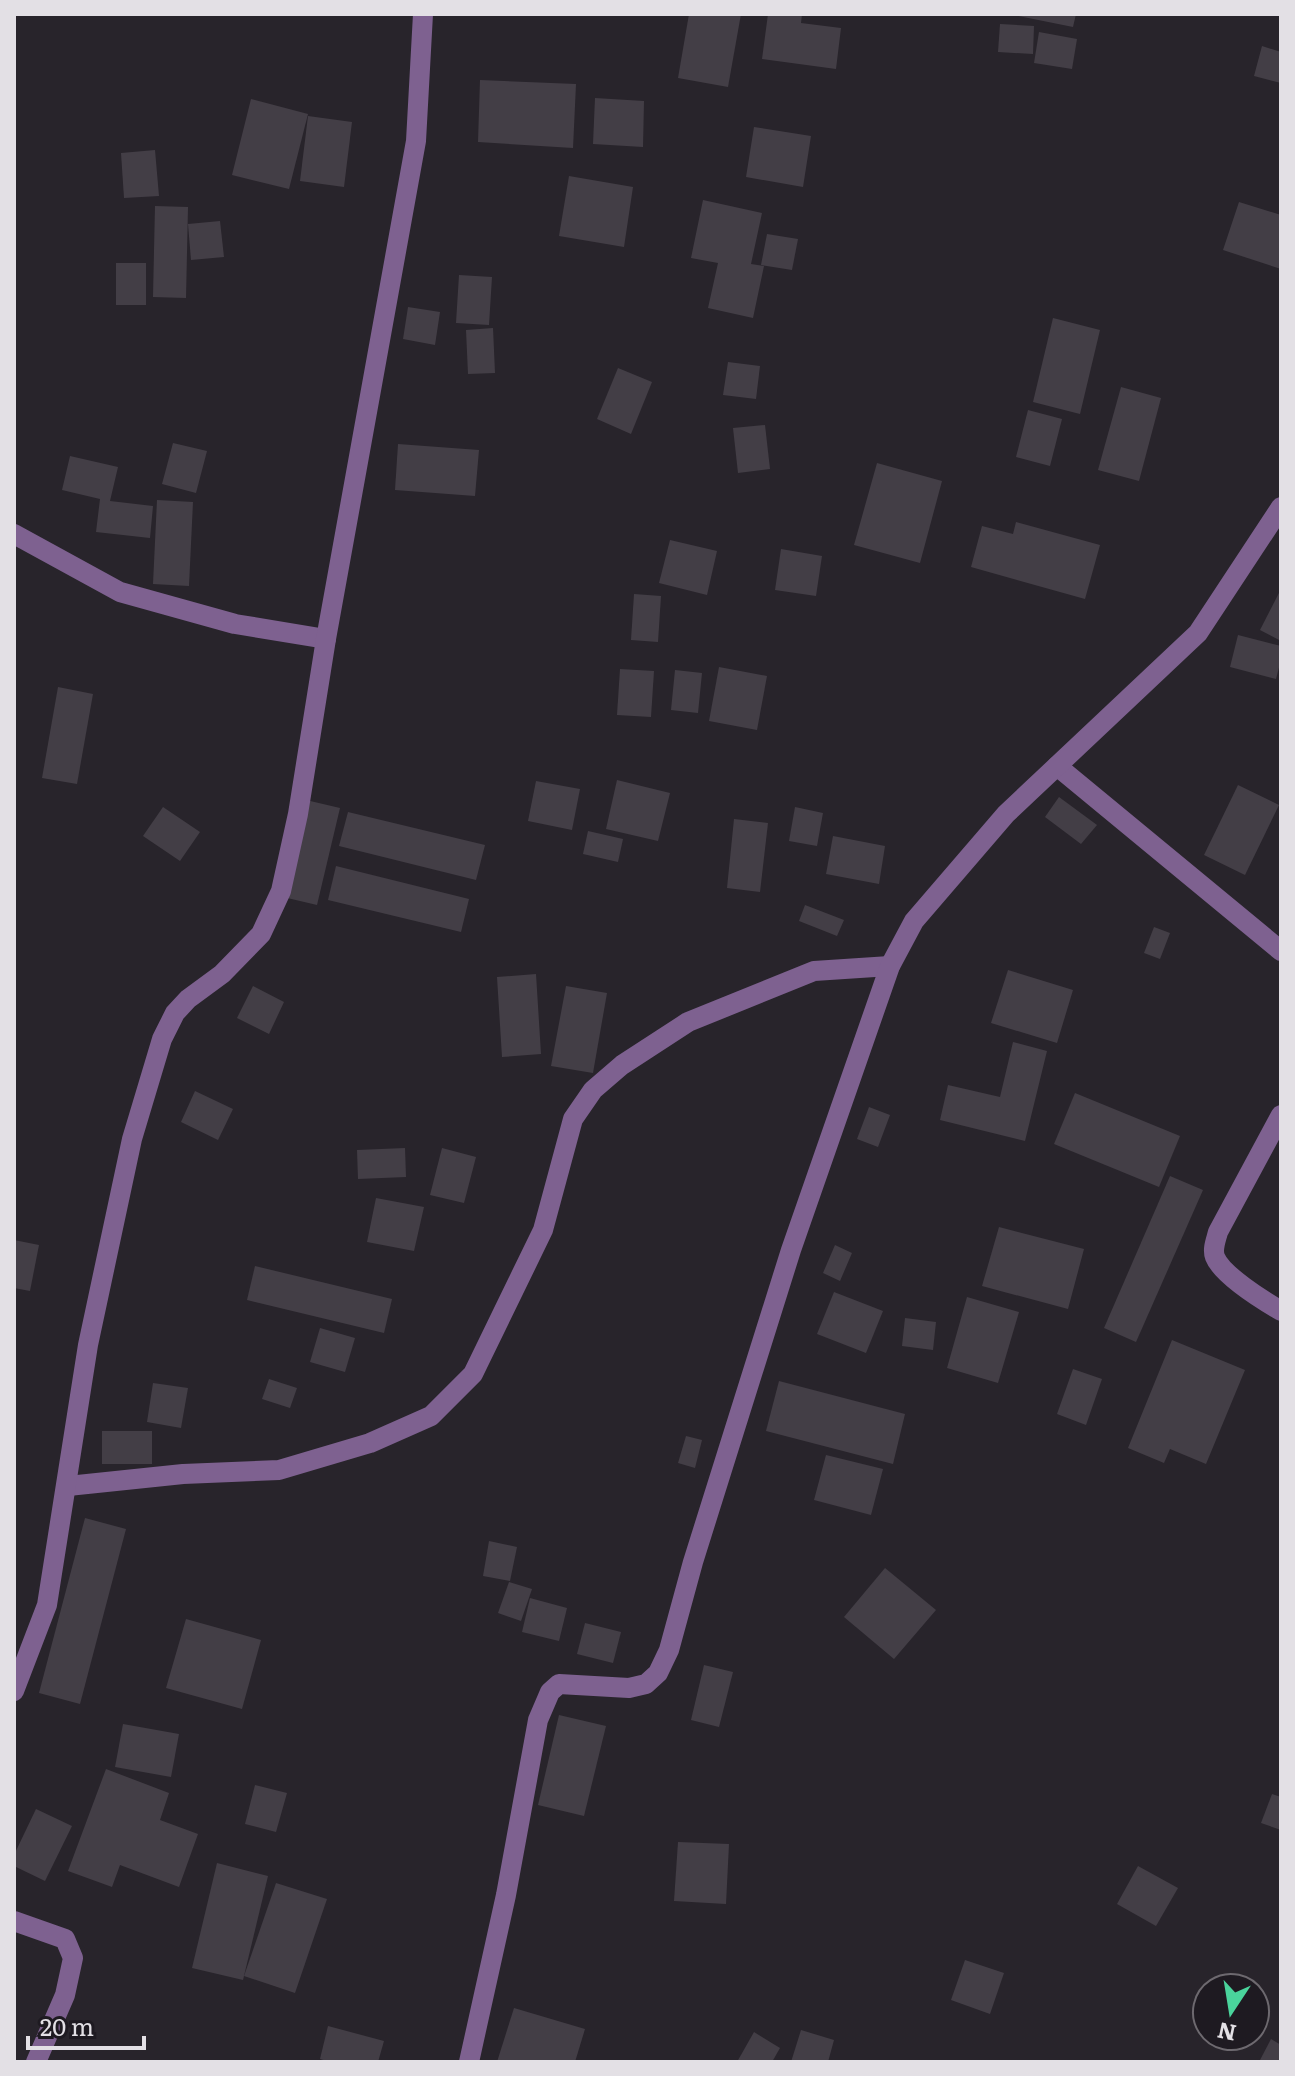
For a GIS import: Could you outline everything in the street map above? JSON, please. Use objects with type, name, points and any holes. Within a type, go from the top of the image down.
[{"type":"street","points":[[14,1691],[47,1605],[88,1345],[132,1139],[162,1039],[175,1013],[188,999],[222,974],[261,934],[281,891],[298,814],[326,639],[416,141],[423,14]]},
{"type":"street","points":[[469,2062],[506,1895],[538,1720],[550,1692],[559,1684],[629,1688],[646,1684],[658,1673],[669,1650],[693,1562],[791,1250],[890,966],[914,921],[1006,814],[1198,633],[1281,507]]},
{"type":"street","points":[[14,534],[120,592],[235,624],[326,639]]},
{"type":"street","points":[[1057,766],[1281,951]]},
{"type":"street","points":[[68,1486],[183,1474],[279,1470],[370,1443],[431,1416],[473,1374],[543,1230],[573,1119],[593,1090],[622,1065],[688,1022],[814,971],[890,966]]},
{"type":"street","points":[[1281,1115],[1218,1232],[1214,1245],[1215,1257],[1224,1270],[1281,1311]]},
{"type":"street","points":[[14,1921],[65,1939],[73,1958],[65,1995],[36,2062]]},
{"type":"building","points":[[689,14],[741,14],[728,87],[678,78]]},
{"type":"building","points":[[768,14],[802,14],[801,23],[841,28],[836,69],[762,59]]},
{"type":"building","points":[[1008,14],[1076,14],[1073,27]]},
{"type":"building","points":[[1000,24],[1034,26],[1033,54],[998,52]]},
{"type":"building","points":[[1039,32],[1077,39],[1072,69],[1034,63]]},
{"type":"building","points":[[1262,46],[1281,52],[1281,83],[1254,76]]},
{"type":"building","points":[[480,80],[576,84],[573,148],[478,142]]},
{"type":"building","points":[[595,98],[644,101],[643,147],[593,144]]},
{"type":"building","points":[[251,99],[308,114],[289,189],[232,175]]},
{"type":"building","points":[[308,116],[352,122],[344,187],[300,181]]},
{"type":"building","points":[[754,127],[811,136],[803,187],[746,177]]},
{"type":"building","points":[[155,150],[159,196],[124,198],[121,153]]},
{"type":"building","points":[[569,176],[633,187],[624,247],[559,236]]},
{"type":"building","points":[[703,200],[762,213],[751,264],[764,266],[753,318],[708,308],[718,263],[691,258]]},
{"type":"building","points":[[1239,202],[1281,215],[1281,269],[1223,250]]},
{"type":"building","points":[[155,206],[188,207],[186,298],[153,297]]},
{"type":"building","points":[[220,221],[224,257],[191,260],[188,224]]},
{"type":"building","points":[[767,234],[798,239],[792,270],[761,265]]},
{"type":"building","points":[[116,263],[146,263],[146,305],[116,305]]},
{"type":"building","points":[[459,275],[492,277],[489,325],[456,323]]},
{"type":"building","points":[[408,307],[440,312],[435,345],[403,339]]},
{"type":"building","points":[[1053,318],[1100,330],[1080,414],[1033,402]]},
{"type":"building","points":[[493,328],[495,373],[468,374],[466,330]]},
{"type":"building","points":[[728,362],[760,366],[756,399],[723,395]]},
{"type":"building","points":[[618,368],[652,382],[631,434],[597,419]]},
{"type":"building","points":[[1121,387],[1161,398],[1139,481],[1098,470]]},
{"type":"building","points":[[1028,410],[1062,419],[1050,466],[1016,457]]},
{"type":"building","points":[[765,425],[770,469],[738,473],[733,428]]},
{"type":"building","points":[[173,443],[207,451],[196,493],[162,484]]},
{"type":"building","points":[[398,444],[479,450],[475,496],[395,490]]},
{"type":"building","points":[[70,456],[118,467],[110,501],[153,506],[150,538],[96,532],[100,499],[62,490]]},
{"type":"building","points":[[877,463],[942,481],[920,563],[854,545]]},
{"type":"building","points":[[157,500],[193,502],[189,586],[153,584]]},
{"type":"building","points":[[1016,522],[1100,545],[1085,599],[971,567],[982,526],[1013,534]]},
{"type":"building","points":[[670,540],[717,551],[707,595],[659,583]]},
{"type":"building","points":[[781,549],[822,556],[816,596],[775,590]]},
{"type":"building","points":[[1281,589],[1281,641],[1260,630]]},
{"type":"building","points":[[634,594],[661,596],[658,642],[631,640]]},
{"type":"building","points":[[1238,635],[1281,646],[1276,679],[1230,667]]},
{"type":"building","points":[[719,667],[767,676],[757,730],[709,721]]},
{"type":"building","points":[[620,669],[654,671],[651,717],[617,715]]},
{"type":"building","points":[[675,670],[702,673],[698,713],[671,710]]},
{"type":"building","points":[[58,687],[93,694],[77,784],[42,778]]},
{"type":"building","points":[[617,780],[670,793],[658,841],[606,829]]},
{"type":"building","points":[[536,781],[580,789],[572,830],[528,821]]},
{"type":"building","points":[[1238,785],[1279,805],[1245,875],[1204,855]]},
{"type":"building","points":[[1059,797],[1097,825],[1081,844],[1045,817]]},
{"type":"building","points":[[306,800],[340,808],[317,905],[283,897]]},
{"type":"building","points":[[163,807],[200,832],[180,861],[143,836]]},
{"type":"building","points":[[795,807],[823,813],[817,846],[789,841]]},
{"type":"building","points":[[348,812],[485,845],[476,880],[339,846]]},
{"type":"building","points":[[734,819],[768,823],[760,892],[727,888]]},
{"type":"building","points":[[588,831],[623,839],[618,862],[583,854]]},
{"type":"building","points":[[833,836],[885,846],[879,884],[826,874]]},
{"type":"building","points":[[336,866],[469,899],[461,932],[328,900]]},
{"type":"building","points":[[805,905],[844,920],[837,936],[799,921]]},
{"type":"building","points":[[1154,927],[1170,933],[1160,959],[1144,953]]},
{"type":"building","points":[[1008,970],[1073,990],[1057,1043],[991,1023]]},
{"type":"building","points":[[536,974],[541,1054],[502,1057],[497,977]]},
{"type":"building","points":[[253,986],[284,1002],[269,1034],[237,1018]]},
{"type":"building","points":[[566,986],[607,993],[593,1073],[551,1066]]},
{"type":"building","points":[[1013,1042],[1047,1051],[1025,1141],[940,1120],[948,1085],[1000,1097]]},
{"type":"building","points":[[195,1091],[233,1109],[218,1140],[181,1122]]},
{"type":"building","points":[[1075,1093],[1180,1136],[1159,1187],[1054,1144]]},
{"type":"building","points":[[869,1107],[890,1115],[878,1147],[857,1139]]},
{"type":"building","points":[[405,1148],[406,1177],[358,1179],[357,1150]]},
{"type":"building","points":[[442,1148],[476,1157],[464,1203],[430,1195]]},
{"type":"building","points":[[1170,1176],[1203,1190],[1136,1342],[1104,1328]]},
{"type":"building","points":[[376,1198],[424,1207],[414,1251],[367,1242]]},
{"type":"building","points":[[999,1227],[1084,1249],[1068,1309],[982,1286]]},
{"type":"building","points":[[14,1240],[39,1245],[30,1291],[14,1288]]},
{"type":"building","points":[[835,1245],[852,1253],[840,1281],[823,1273]]},
{"type":"building","points":[[255,1266],[392,1299],[384,1333],[247,1300]]},
{"type":"building","points":[[834,1292],[883,1311],[866,1353],[817,1334]]},
{"type":"building","points":[[967,1297],[1019,1312],[998,1383],[947,1368]]},
{"type":"building","points":[[905,1318],[936,1322],[933,1350],[902,1346]]},
{"type":"building","points":[[320,1328],[355,1338],[345,1372],[310,1362]]},
{"type":"building","points":[[1172,1340],[1245,1370],[1206,1464],[1170,1449],[1164,1463],[1128,1448]]},
{"type":"building","points":[[1073,1369],[1102,1379],[1086,1425],[1057,1414]]},
{"type":"building","points":[[269,1379],[297,1388],[290,1408],[262,1399]]},
{"type":"building","points":[[779,1381],[905,1414],[893,1464],[766,1431]]},
{"type":"building","points":[[153,1383],[188,1388],[181,1428],[147,1422]]},
{"type":"building","points":[[102,1431],[152,1431],[152,1464],[102,1464]]},
{"type":"building","points":[[686,1436],[702,1440],[695,1468],[678,1463]]},
{"type":"building","points":[[826,1455],[883,1469],[871,1515],[814,1500]]},
{"type":"building","points":[[85,1518],[126,1529],[80,1704],[39,1693]]},
{"type":"building","points":[[489,1541],[517,1547],[510,1581],[483,1576]]},
{"type":"building","points":[[885,1568],[936,1610],[894,1659],[844,1617]]},
{"type":"building","points":[[509,1582],[532,1589],[521,1621],[498,1613]]},
{"type":"building","points":[[530,1598],[567,1608],[559,1641],[522,1632]]},
{"type":"building","points":[[186,1619],[261,1640],[242,1709],[166,1688]]},
{"type":"building","points":[[585,1623],[621,1632],[613,1663],[577,1654]]},
{"type":"building","points":[[704,1665],[733,1672],[719,1727],[691,1720]]},
{"type":"building","points":[[559,1715],[606,1726],[584,1816],[538,1805]]},
{"type":"building","points":[[123,1724],[179,1734],[171,1777],[115,1767]]},
{"type":"building","points":[[106,1769],[169,1793],[160,1820],[198,1834],[179,1887],[120,1865],[112,1887],[68,1871]]},
{"type":"building","points":[[255,1785],[287,1793],[276,1832],[245,1824]]},
{"type":"building","points":[[1272,1794],[1281,1797],[1281,1830],[1261,1823]]},
{"type":"building","points":[[36,1809],[72,1826],[45,1881],[14,1866],[14,1855]]},
{"type":"building","points":[[678,1842],[729,1844],[726,1904],[674,1901]]},
{"type":"building","points":[[217,1863],[268,1876],[243,1980],[192,1968]]},
{"type":"building","points":[[1138,1866],[1178,1888],[1156,1926],[1117,1904]]},
{"type":"building","points":[[276,1883],[327,1899],[295,1993],[244,1976]]},
{"type":"building","points":[[965,1960],[1004,1973],[990,2014],[951,2000]]},
{"type":"building","points":[[514,2008],[585,2029],[575,2062],[497,2062]]},
{"type":"building","points":[[328,2026],[384,2041],[378,2062],[330,2062],[320,2059]]},
{"type":"building","points":[[801,2030],[834,2040],[828,2062],[791,2062]]},
{"type":"building","points":[[754,2032],[780,2048],[772,2062],[737,2062]]},
{"type":"building","points":[[1271,2039],[1281,2045],[1281,2062],[1259,2062],[1264,2052],[1271,2052]]}]
